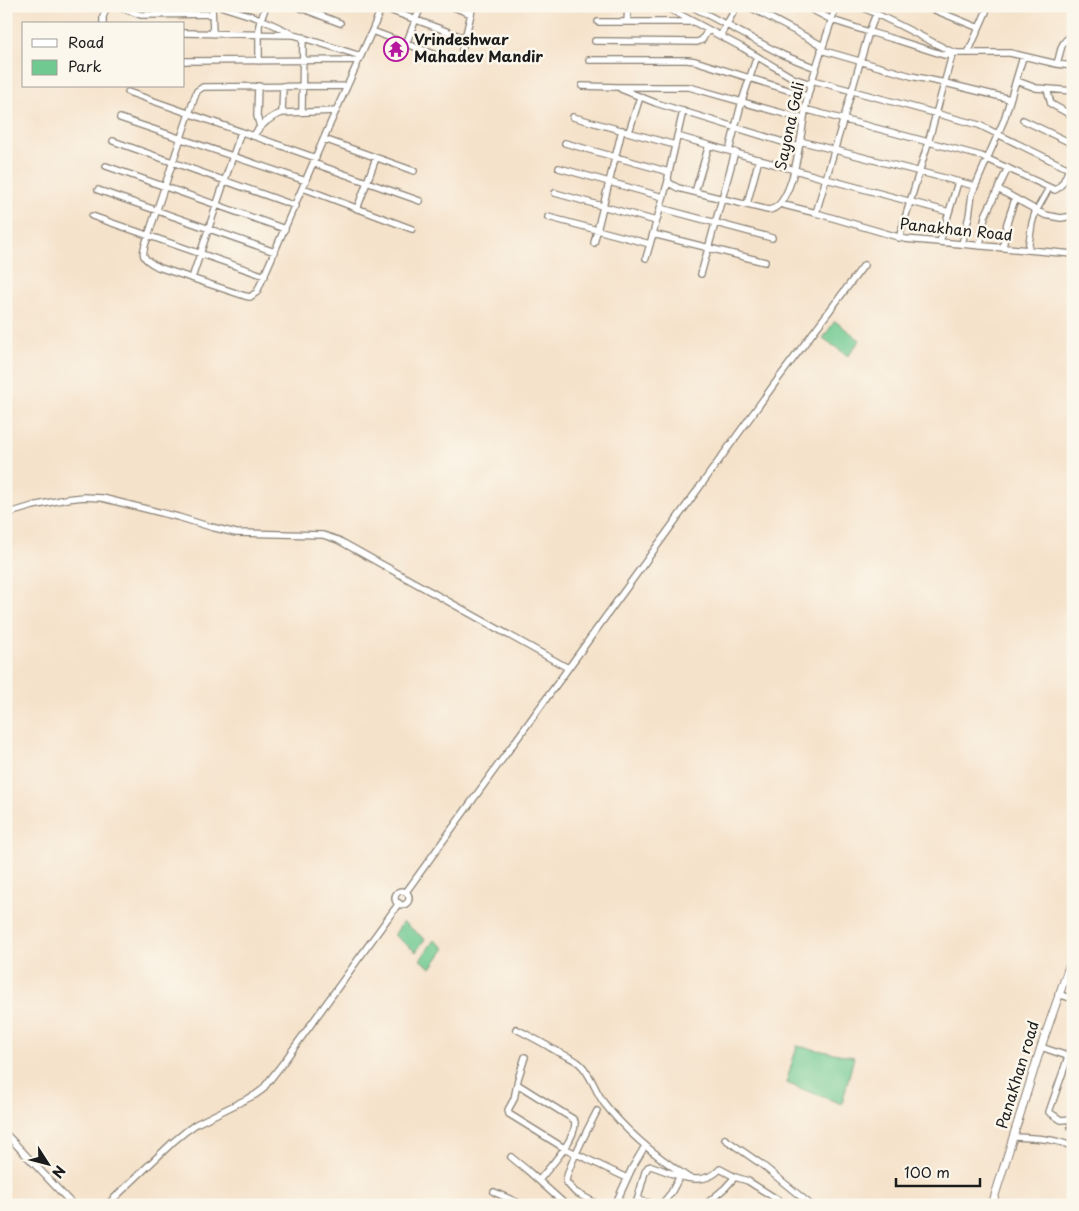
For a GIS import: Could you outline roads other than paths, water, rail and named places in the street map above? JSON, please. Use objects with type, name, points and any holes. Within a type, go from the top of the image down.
[{"type":"street","points":[[103,22],[107,6]]},
{"type":"street","points":[[116,6],[141,15],[212,14]]},
{"type":"street","points":[[212,6],[213,34]]},
{"type":"street","points":[[221,6],[261,19],[294,35]]},
{"type":"street","points":[[259,61],[258,34],[266,6]]},
{"type":"street","points":[[296,6],[340,23]]},
{"type":"street","points":[[368,6],[381,8],[465,38]]},
{"type":"street","points":[[406,44],[420,6]]},
{"type":"street","points":[[451,6],[471,14]]},
{"type":"street","points":[[462,50],[473,6]]},
{"type":"street","points":[[627,22],[628,6]]},
{"type":"street","points":[[664,6],[757,56],[793,78],[852,90],[979,125],[1070,170]]},
{"type":"street","points":[[691,6],[783,55],[816,68]]},
{"type":"street","points":[[720,36],[737,6]]},
{"type":"street","points":[[748,6],[822,48],[860,62],[1010,99]]},
{"type":"street","points":[[805,6],[832,20],[937,53],[948,55],[1007,53],[1073,66]]},
{"type":"street","name":"Sayona Gali","points":[[780,204],[795,170],[807,96],[836,6]]},
{"type":"street","points":[[860,6],[955,54]]},
{"type":"street","points":[[925,6],[979,28]]},
{"type":"street","points":[[968,53],[988,6]]},
{"type":"street","points":[[1068,6],[1073,8]]},
{"type":"street","points":[[348,86],[200,88],[195,96],[156,210],[143,253],[146,259],[158,267],[245,296],[250,297],[258,292],[314,161],[348,86],[372,31],[381,8]]},
{"type":"street","points":[[816,213],[869,32],[876,14]]},
{"type":"street","points":[[598,22],[694,22]]},
{"type":"street","points":[[595,40],[697,42],[702,40],[708,30]]},
{"type":"street","points":[[372,31],[450,60]]},
{"type":"street","points":[[185,33],[294,35],[360,58]]},
{"type":"street","points":[[1058,64],[1063,43],[1067,38],[1073,36]]},
{"type":"street","points":[[302,111],[303,37]]},
{"type":"street","points":[[899,238],[944,83],[955,54]]},
{"type":"street","points":[[700,274],[722,198],[732,152],[735,127],[757,56]]},
{"type":"street","points":[[962,244],[969,216],[970,200],[998,135],[1017,81],[1023,57]]},
{"type":"street","points":[[185,61],[360,58]]},
{"type":"street","points":[[589,60],[687,60],[708,64],[807,96]]},
{"type":"street","points":[[1017,81],[1032,87],[1073,91]]},
{"type":"street","points":[[258,86],[257,116],[260,127]]},
{"type":"street","points":[[282,113],[283,86]]},
{"type":"street","points":[[582,86],[689,87],[803,119]]},
{"type":"street","points":[[617,87],[656,103],[735,127],[800,144],[835,150],[975,186]]},
{"type":"street","points":[[1047,89],[1051,104],[1073,116]]},
{"type":"street","points":[[128,92],[253,136],[420,201]]},
{"type":"street","points":[[628,132],[640,97]]},
{"type":"street","points":[[804,110],[987,158],[1055,190],[1061,185],[1070,170],[1073,159]]},
{"type":"street","points":[[253,136],[274,115],[302,111],[336,111]]},
{"type":"street","points":[[646,258],[668,181],[668,172],[683,111]]},
{"type":"street","points":[[573,117],[675,145]]},
{"type":"street","points":[[120,118],[306,181]]},
{"type":"street","points":[[1023,120],[1073,144]]},
{"type":"street","points":[[594,243],[622,130]]},
{"type":"street","points":[[192,278],[241,132]]},
{"type":"street","points":[[677,136],[949,212]]},
{"type":"street","points":[[324,139],[414,171]]},
{"type":"street","points":[[113,142],[296,206]]},
{"type":"street","points":[[565,143],[668,172]]},
{"type":"street","points":[[695,192],[709,145]]},
{"type":"street","points":[[357,209],[376,158]]},
{"type":"street","points":[[747,204],[759,159]]},
{"type":"street","points":[[106,166],[285,229]]},
{"type":"street","points":[[559,168],[663,197]]},
{"type":"street","points":[[980,246],[984,216],[1008,168]]},
{"type":"street","points":[[668,181],[670,185],[678,188],[768,210],[773,210],[780,204]]},
{"type":"street","points":[[940,242],[958,182]]},
{"type":"street","points":[[303,188],[412,229]]},
{"type":"street","points":[[1028,250],[1036,210],[1049,188]]},
{"type":"street","points":[[998,189],[1045,215],[1054,217],[1073,216]]},
{"type":"street","points":[[98,190],[275,252]]},
{"type":"street","points":[[555,193],[656,220]]},
{"type":"street","points":[[1002,248],[1014,199]]},
{"type":"street","name":"Panakhan Road","points":[[780,204],[899,238],[1073,254]]},
{"type":"street","points":[[660,208],[772,238]]},
{"type":"street","points":[[92,216],[265,276]]},
{"type":"street","points":[[548,217],[650,244]]},
{"type":"street","points":[[653,234],[765,262]]},
{"type":"street","points":[[406,892],[778,379],[864,265]]},
{"type":"street","points":[[6,514],[66,499],[102,498],[236,532],[323,535],[338,540],[568,668]]},
{"type":"street","points":[[399,903],[396,898],[397,894],[400,891],[406,892]]},
{"type":"street","points":[[399,903],[404,904],[408,901],[409,896],[406,892]]},
{"type":"street","points":[[107,1205],[185,1132],[196,1124],[262,1090],[399,903]]},
{"type":"street","name":"PanaKhan road","points":[[992,1205],[1058,994],[1073,955]]},
{"type":"street","points":[[1058,994],[1073,999]]},
{"type":"street","points":[[516,1029],[568,1056],[581,1065],[596,1092],[618,1119],[645,1146],[689,1178]]},
{"type":"street","points":[[1072,1123],[1061,1120],[1049,1112],[1070,1058],[1073,1040]]},
{"type":"street","points":[[1041,1047],[1070,1058]]},
{"type":"street","points":[[524,1058],[514,1099],[508,1110],[509,1114],[564,1148],[627,1178]]},
{"type":"street","points":[[517,1084],[574,1120],[576,1125],[554,1163],[539,1180]]},
{"type":"street","points":[[597,1111],[576,1154],[566,1182],[576,1192],[599,1205]]},
{"type":"street","points":[[6,1134],[73,1205]]},
{"type":"street","points":[[1014,1136],[1050,1140],[1073,1147]]},
{"type":"street","points":[[725,1139],[761,1164],[811,1205]]},
{"type":"street","points":[[615,1205],[627,1178],[645,1146]]},
{"type":"street","points":[[511,1157],[566,1205]]},
{"type":"street","points":[[657,1205],[636,1202],[648,1166],[689,1178],[707,1178],[720,1169],[748,1181],[782,1204]]},
{"type":"street","points":[[662,1205],[680,1176]]},
{"type":"street","points":[[705,1205],[735,1177]]},
{"type":"street","points":[[494,1192],[523,1205]]},
{"type":"street","points":[[712,1200],[717,1205]]},
{"type":"place","name":"Vrindeshwar Mahadev Mandir","points":[[396,49]]}]
